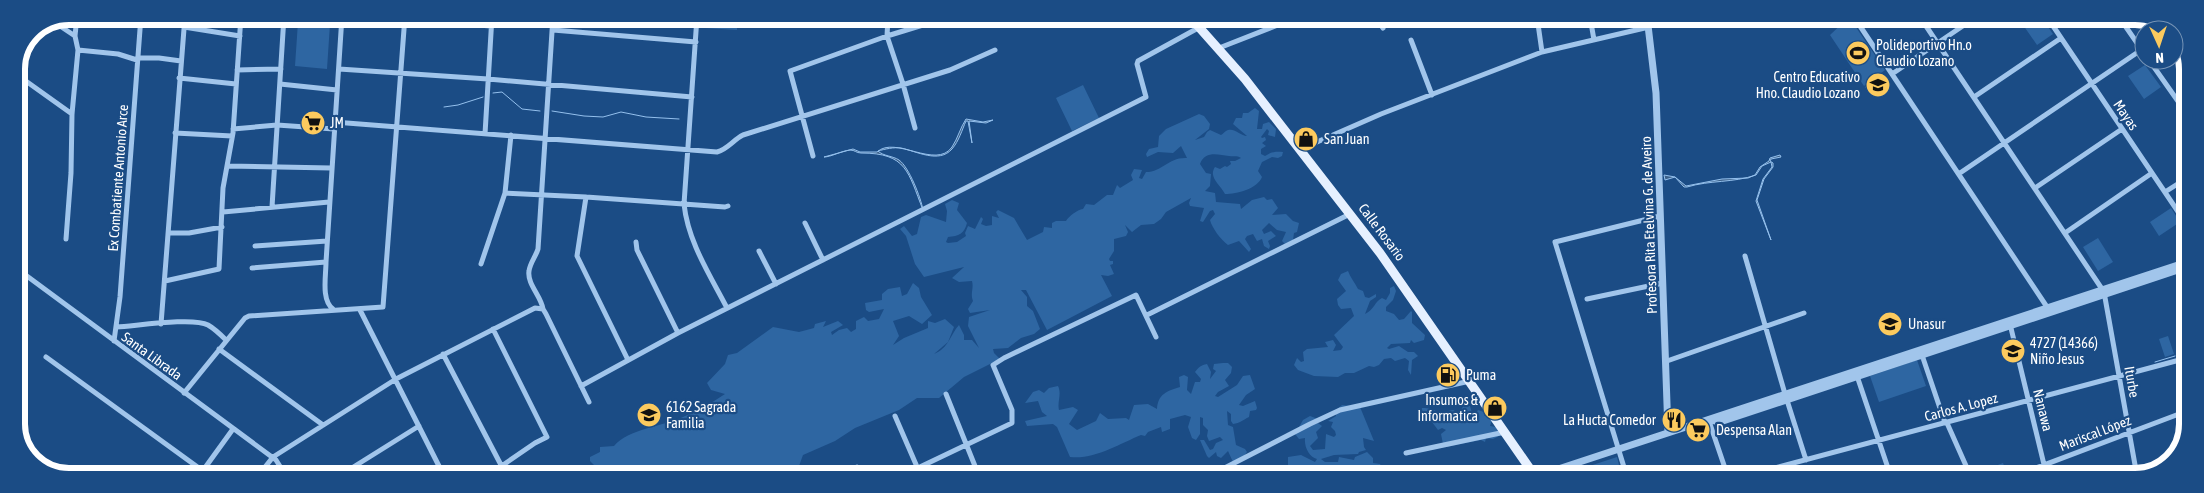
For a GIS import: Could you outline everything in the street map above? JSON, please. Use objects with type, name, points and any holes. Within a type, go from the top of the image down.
[{"type":"main road","name":"Calle Rosario","points":[[1200,27],[1219,48],[1350,214],[1530,468]]},
{"type":"street","points":[[66,239],[71,173],[72,114],[78,50],[75,36],[76,25]]},
{"type":"street","name":"Ex Combatiente Antonio Arce","points":[[114,341],[117,328],[140,25]]},
{"type":"street","points":[[164,281],[220,269],[223,188],[233,129],[241,25]]},
{"type":"street","points":[[334,309],[328,304],[325,296],[331,168],[341,25]]},
{"type":"street","points":[[184,393],[226,340],[249,316],[383,307],[405,25]]},
{"type":"street","points":[[481,25],[492,26],[485,134]]},
{"type":"street","points":[[552,25],[538,248],[529,272],[532,285],[541,299],[543,309],[589,402]]},
{"type":"street","points":[[697,25],[684,204],[686,222],[691,236],[727,308]]},
{"type":"street","points":[[888,25],[887,36],[904,84],[915,128]]},
{"type":"street","points":[[813,156],[790,74],[792,69],[919,25]]},
{"type":"street","points":[[1219,48],[1274,25]]},
{"type":"street","points":[[1537,25],[1542,52]]},
{"type":"street","points":[[1591,25],[1594,40]]},
{"type":"street","points":[[1859,25],[1960,173],[2049,309]]},
{"type":"street","points":[[1925,25],[2005,142],[2103,292]]},
{"type":"street","points":[[1892,74],[1964,25]]},
{"type":"street","name":"Mayas","points":[[2052,25],[2179,213]]},
{"type":"street","points":[[2125,25],[2134,38]]},
{"type":"street","points":[[60,26],[75,36]]},
{"type":"street","points":[[272,207],[284,26]]},
{"type":"street","points":[[161,324],[184,27],[240,36]]},
{"type":"street","points":[[581,386],[678,333],[1146,97],[1137,64],[1138,61],[1200,27]]},
{"type":"street","points":[[1300,149],[1381,114],[1542,52],[1649,27]]},
{"type":"street","name":"Profesora Rita Etelvina G. de Aveiro","points":[[1649,27],[1656,93],[1668,432]]},
{"type":"street","points":[[552,30],[696,42]]},
{"type":"street","points":[[1974,97],[2061,38]]},
{"type":"street","points":[[1411,40],[1432,95]]},
{"type":"street","points":[[78,50],[118,54],[138,59],[181,61]]},
{"type":"street","points":[[334,122],[544,137],[688,151],[722,151],[735,138],[743,135],[950,70],[995,50]]},
{"type":"street","points":[[1960,173],[2134,56]]},
{"type":"street","points":[[237,70],[281,69]]},
{"type":"street","points":[[338,69],[488,79],[692,97]]},
{"type":"street","points":[[2156,70],[2179,103]]},
{"type":"street","points":[[179,78],[236,84]]},
{"type":"street","points":[[25,80],[72,114]]},
{"type":"street","points":[[280,84],[337,90]]},
{"type":"street","points":[[233,129],[277,126],[334,129]]},
{"type":"street","points":[[2035,188],[2122,129]]},
{"type":"street","points":[[175,133],[232,136]]},
{"type":"street","points":[[481,264],[504,193],[511,135]]},
{"type":"street","points":[[227,166],[261,168],[275,165],[331,168]]},
{"type":"street","points":[[2065,233],[2152,173]]},
{"type":"street","points":[[2165,192],[2179,183]]},
{"type":"street","points":[[504,193],[728,206]]},
{"type":"street","points":[[586,197],[577,256],[628,360]]},
{"type":"street","points":[[223,212],[329,202]]},
{"type":"street","points":[[1147,315],[1350,214]]},
{"type":"street","points":[[1624,468],[1555,242],[1660,216]]},
{"type":"street","points":[[805,223],[823,260]]},
{"type":"street","points":[[168,232],[189,233],[222,227]]},
{"type":"street","points":[[255,246],[327,241]]},
{"type":"street","points":[[636,242],[637,250],[678,333]]},
{"type":"street","points":[[759,251],[776,284]]},
{"type":"street","points":[[1745,256],[1785,397],[1806,460]]},
{"type":"street","points":[[252,268],[326,262]]},
{"type":"street","points":[[2103,292],[2179,265]]},
{"type":"street","points":[[1561,468],[1668,432],[1921,353],[2049,309],[2179,269]]},
{"type":"street","name":"Santa Librada","points":[[25,275],[274,458]]},
{"type":"street","points":[[1587,299],[1663,283]]},
{"type":"street","name":"Iturbe","points":[[2103,292],[2136,468]]},
{"type":"street","points":[[920,468],[1008,425],[1012,420],[1012,410],[993,365],[1040,339],[1136,295],[1156,336]]},
{"type":"street","points":[[265,468],[274,458],[396,379],[535,308],[543,309]]},
{"type":"street","points":[[360,310],[440,468]]},
{"type":"street","points":[[1666,361],[1804,312]]},
{"type":"street","points":[[117,328],[202,322],[226,340]]},
{"type":"street","name":"Nanawa","points":[[2010,322],[2045,468]]},
{"type":"street","points":[[493,329],[548,437],[535,442],[516,458],[497,468]]},
{"type":"street","points":[[219,349],[323,425]]},
{"type":"street","points":[[1921,353],[1946,423],[1966,468]]},
{"type":"street","points":[[443,354],[501,465]]},
{"type":"street","points":[[46,357],[194,468]]},
{"type":"street","name":"Carlos A. Lopez","points":[[1774,468],[2179,360]]},
{"type":"street","points":[[1856,373],[1889,468]]},
{"type":"street","points":[[1225,468],[1340,410],[1470,381]]},
{"type":"street","points":[[946,394],[976,468]]},
{"type":"street","name":"Mariscal López","points":[[2034,468],[2179,414]]},
{"type":"street","points":[[895,416],[918,468]]},
{"type":"street","points":[[1710,420],[1725,468]]},
{"type":"street","points":[[352,468],[419,426]]},
{"type":"street","points":[[205,468],[233,428]]},
{"type":"street","points":[[1406,452],[1505,432]]},
{"type":"street","points":[[274,458],[281,468]]},
{"type":"shaded area","points":[[298,25],[330,25],[327,69],[295,66]]},
{"type":"shaded area","points":[[705,25],[737,25],[737,30],[705,28]]},
{"type":"shaded area","name":"Polideportivo Hn.o Claudio Lozano","points":[[1841,25],[1854,25],[1885,70],[1864,86],[1830,35]]},
{"type":"shaded area","points":[[2023,25],[2047,25],[2053,34],[2037,45]]},
{"type":"shaded area","points":[[2137,70],[2149,70],[2161,87],[2144,99],[2128,76]]},
{"type":"shaded area","points":[[1083,85],[1099,118],[1072,131],[1056,98]]},
{"type":"shaded area","points":[[1255,108],[1259,111],[1257,129],[1262,129],[1263,124],[1269,122],[1276,129],[1275,137],[1268,135],[1269,131],[1267,129],[1261,137],[1265,137],[1266,140],[1262,143],[1266,146],[1261,149],[1261,154],[1265,156],[1273,152],[1283,152],[1282,156],[1278,158],[1272,157],[1262,162],[1258,171],[1262,177],[1256,185],[1241,192],[1225,194],[1214,177],[1213,171],[1215,167],[1220,169],[1225,166],[1227,167],[1231,164],[1230,161],[1241,158],[1217,154],[1209,155],[1200,164],[1206,173],[1211,174],[1210,186],[1205,191],[1215,193],[1216,202],[1240,204],[1241,209],[1252,200],[1264,197],[1267,200],[1272,199],[1278,208],[1272,215],[1286,214],[1293,221],[1299,223],[1293,240],[1285,244],[1282,241],[1286,232],[1277,230],[1269,223],[1262,230],[1264,234],[1271,231],[1276,236],[1268,241],[1269,249],[1264,246],[1262,239],[1257,241],[1253,234],[1245,239],[1251,249],[1249,252],[1239,241],[1228,245],[1217,234],[1211,223],[1210,220],[1215,214],[1213,210],[1210,211],[1203,222],[1200,221],[1204,208],[1190,206],[1191,198],[1166,212],[1154,224],[1141,225],[1132,232],[1125,225],[1128,232],[1126,236],[1114,239],[1114,251],[1109,259],[1113,261],[1113,264],[1110,265],[1114,274],[1108,276],[1101,275],[1112,296],[1047,330],[1026,290],[1021,290],[1027,297],[1027,306],[1033,311],[1040,329],[1034,334],[1021,338],[1008,348],[993,349],[1000,359],[964,377],[939,398],[917,398],[899,410],[855,428],[835,441],[803,455],[797,468],[597,468],[590,461],[590,457],[600,452],[600,447],[614,446],[620,440],[637,432],[683,417],[725,394],[711,390],[707,383],[725,364],[728,355],[737,353],[773,327],[799,332],[814,328],[815,324],[826,321],[823,327],[838,321],[843,325],[831,332],[832,335],[839,330],[847,328],[851,332],[856,329],[856,321],[864,317],[868,321],[879,319],[884,309],[869,312],[866,310],[865,303],[882,300],[882,294],[888,289],[900,287],[902,296],[907,294],[913,283],[919,288],[921,297],[932,315],[922,324],[909,316],[893,321],[899,336],[893,345],[928,328],[928,321],[935,323],[945,319],[954,327],[948,342],[934,354],[946,345],[949,341],[956,329],[959,325],[964,335],[964,340],[972,340],[979,348],[968,326],[969,317],[990,310],[970,313],[968,309],[973,301],[972,281],[959,282],[952,278],[964,267],[924,277],[915,264],[906,236],[900,229],[904,226],[912,236],[917,234],[921,217],[926,215],[946,222],[947,211],[945,204],[952,200],[959,203],[957,210],[967,223],[963,232],[948,237],[946,242],[957,242],[966,236],[965,233],[968,226],[975,229],[981,217],[983,219],[981,224],[986,226],[992,225],[992,216],[999,218],[996,212],[998,210],[1014,218],[1027,240],[1043,232],[1044,227],[1052,228],[1052,223],[1056,221],[1066,221],[1073,214],[1083,209],[1086,204],[1094,205],[1107,195],[1113,195],[1117,185],[1120,188],[1133,180],[1131,175],[1134,169],[1142,170],[1139,178],[1142,179],[1146,172],[1157,170],[1180,158],[1187,158],[1181,146],[1173,153],[1158,152],[1147,157],[1146,154],[1149,149],[1158,147],[1159,136],[1166,129],[1199,114],[1204,116],[1210,124],[1209,129],[1195,140],[1204,137],[1210,130],[1221,135],[1227,130],[1231,130],[1247,136],[1233,124],[1236,118],[1242,118],[1243,113],[1248,113]]},
{"type":"shaded area","points":[[966,119],[983,122],[993,120],[986,123],[969,121],[972,143],[968,121],[966,121],[952,149],[941,156],[927,155],[909,150],[936,155],[945,153],[952,147]]},
{"type":"shaded area","points":[[853,149],[860,152],[878,151],[899,160],[910,176],[923,210],[909,175],[897,161],[876,154],[859,153],[848,150]]},
{"type":"shaded area","points":[[1780,155],[1781,157],[1771,159],[1773,167],[1764,179],[1757,200],[1771,240],[1756,201],[1763,179],[1772,167],[1771,162],[1762,166],[1756,175],[1753,176],[1760,167],[1769,161],[1770,158]]},
{"type":"shaded area","points":[[1664,175],[1675,177],[1665,180]]},
{"type":"shaded area","points":[[1675,177],[1686,186],[1722,179],[1744,178],[1684,187]]},
{"type":"shaded area","points":[[2171,208],[2179,220],[2179,223],[2159,236],[2150,222]]},
{"type":"shaded area","points":[[2098,238],[2113,262],[2098,271],[2083,247]]},
{"type":"shaded area","points":[[1348,271],[1358,289],[1363,291],[1365,297],[1369,298],[1376,294],[1376,297],[1370,301],[1365,314],[1380,299],[1386,300],[1390,293],[1390,288],[1394,286],[1396,291],[1393,300],[1386,307],[1386,311],[1394,314],[1399,320],[1404,319],[1412,312],[1412,323],[1425,335],[1424,340],[1414,343],[1411,340],[1410,343],[1391,344],[1387,348],[1399,346],[1408,352],[1414,352],[1418,356],[1412,360],[1411,375],[1408,370],[1409,361],[1405,358],[1395,361],[1391,358],[1384,359],[1379,365],[1374,367],[1369,366],[1354,373],[1345,373],[1338,377],[1314,376],[1298,370],[1294,365],[1297,358],[1301,362],[1304,361],[1303,352],[1307,349],[1328,347],[1325,342],[1333,340],[1336,345],[1333,351],[1341,350],[1343,347],[1334,335],[1354,316],[1351,308],[1341,309],[1337,299],[1346,291],[1338,280],[1341,274]]},
{"type":"shaded area","points":[[2168,336],[2174,354],[2165,357],[2159,339]]},
{"type":"shaded area","points":[[1917,360],[1926,386],[1879,402],[1870,376]]},
{"type":"shaded area","points":[[1228,363],[1232,367],[1231,373],[1225,380],[1229,386],[1218,392],[1215,396],[1218,397],[1237,385],[1243,376],[1250,375],[1255,389],[1246,395],[1239,405],[1243,406],[1255,401],[1257,408],[1250,411],[1249,417],[1233,424],[1231,414],[1227,411],[1228,425],[1233,427],[1236,445],[1247,452],[1244,456],[1233,462],[1228,451],[1221,458],[1217,456],[1216,452],[1209,458],[1207,456],[1200,440],[1204,440],[1210,450],[1213,449],[1216,443],[1223,440],[1220,437],[1209,441],[1207,436],[1208,430],[1203,425],[1203,418],[1200,417],[1200,434],[1196,440],[1192,438],[1188,427],[1191,417],[1185,415],[1170,419],[1170,429],[1162,432],[1161,427],[1148,432],[1145,436],[1141,435],[1097,454],[1079,457],[1070,457],[1057,427],[1053,424],[1027,426],[1025,421],[1047,416],[1042,412],[1038,401],[1025,403],[1033,392],[1039,390],[1044,393],[1049,388],[1058,386],[1060,392],[1059,410],[1073,407],[1078,410],[1069,424],[1077,430],[1096,421],[1100,413],[1108,419],[1126,418],[1129,420],[1134,405],[1148,404],[1157,409],[1159,400],[1164,394],[1180,387],[1179,377],[1184,375],[1188,377],[1187,390],[1191,394],[1195,382],[1200,382],[1201,379],[1195,372],[1199,368],[1207,364],[1211,372],[1210,379],[1216,371],[1213,369],[1214,364]]},
{"type":"shaded area","points":[[1342,405],[1360,407],[1374,441],[1363,438],[1366,450],[1358,454],[1334,455],[1321,459],[1325,462],[1338,462],[1339,457],[1354,460],[1355,457],[1367,452],[1373,458],[1373,463],[1380,464],[1381,466],[1379,468],[1373,468],[1370,465],[1368,466],[1369,468],[1282,468],[1288,465],[1288,457],[1301,455],[1315,462],[1317,459],[1308,451],[1305,445],[1305,438],[1299,439],[1295,434],[1303,420],[1310,416],[1318,419],[1318,423],[1322,426],[1316,432],[1318,438],[1310,446],[1313,450],[1325,449],[1326,434],[1334,437],[1336,435],[1331,427],[1333,422],[1328,421],[1336,416],[1335,411]]},
{"type":"shaded area","points":[[1464,405],[1470,406],[1473,417],[1478,410],[1484,412],[1484,416],[1487,413],[1487,417],[1492,420],[1490,426],[1496,427],[1501,435],[1493,439],[1486,438],[1485,442],[1481,440],[1446,447],[1443,444],[1441,434],[1446,430],[1442,428],[1438,430],[1432,422],[1425,423],[1424,418],[1429,417],[1430,414],[1421,416],[1420,414],[1422,408],[1431,409],[1438,413],[1453,410],[1459,413]]},
{"type":"shaded area","points":[[1617,457],[1620,468],[1583,468]]},
{"type":"shaded area","points":[[2003,463],[2005,468],[1990,468]]},
{"type":"waterway","points":[[1866,87],[1870,82]]},
{"type":"waterway","points":[[493,93],[502,92],[522,109],[540,111]]},
{"type":"waterway","points":[[444,107],[458,105],[483,97]]},
{"type":"waterway","points":[[552,111],[603,117],[621,112],[646,117],[679,119]]},
{"type":"waterway","points":[[2155,362],[2175,356]]},
{"type":"place","name":"Polideportivo Hn.o Claudio Lozano","points":[[1858,53]]},
{"type":"place","name":"Centro Educativo Hno. Claudio Lozano","points":[[1878,85]]},
{"type":"place","name":"JM","points":[[313,123]]},
{"type":"place","name":"San Juan","points":[[1306,139]]},
{"type":"place","name":"Unasur","points":[[1890,324]]},
{"type":"place","name":"4727 (14366) Niño Jesus","points":[[2013,351]]},
{"type":"place","name":"Puma","points":[[1448,375]]},
{"type":"place","name":"Insumos & Informatica","points":[[1495,408]]},
{"type":"place","name":"6162 Sagrada Familia","points":[[649,415]]},
{"type":"place","name":"La Hucta Comedor","points":[[1674,420]]},
{"type":"place","name":"Despensa Alan","points":[[1698,430]]}]
